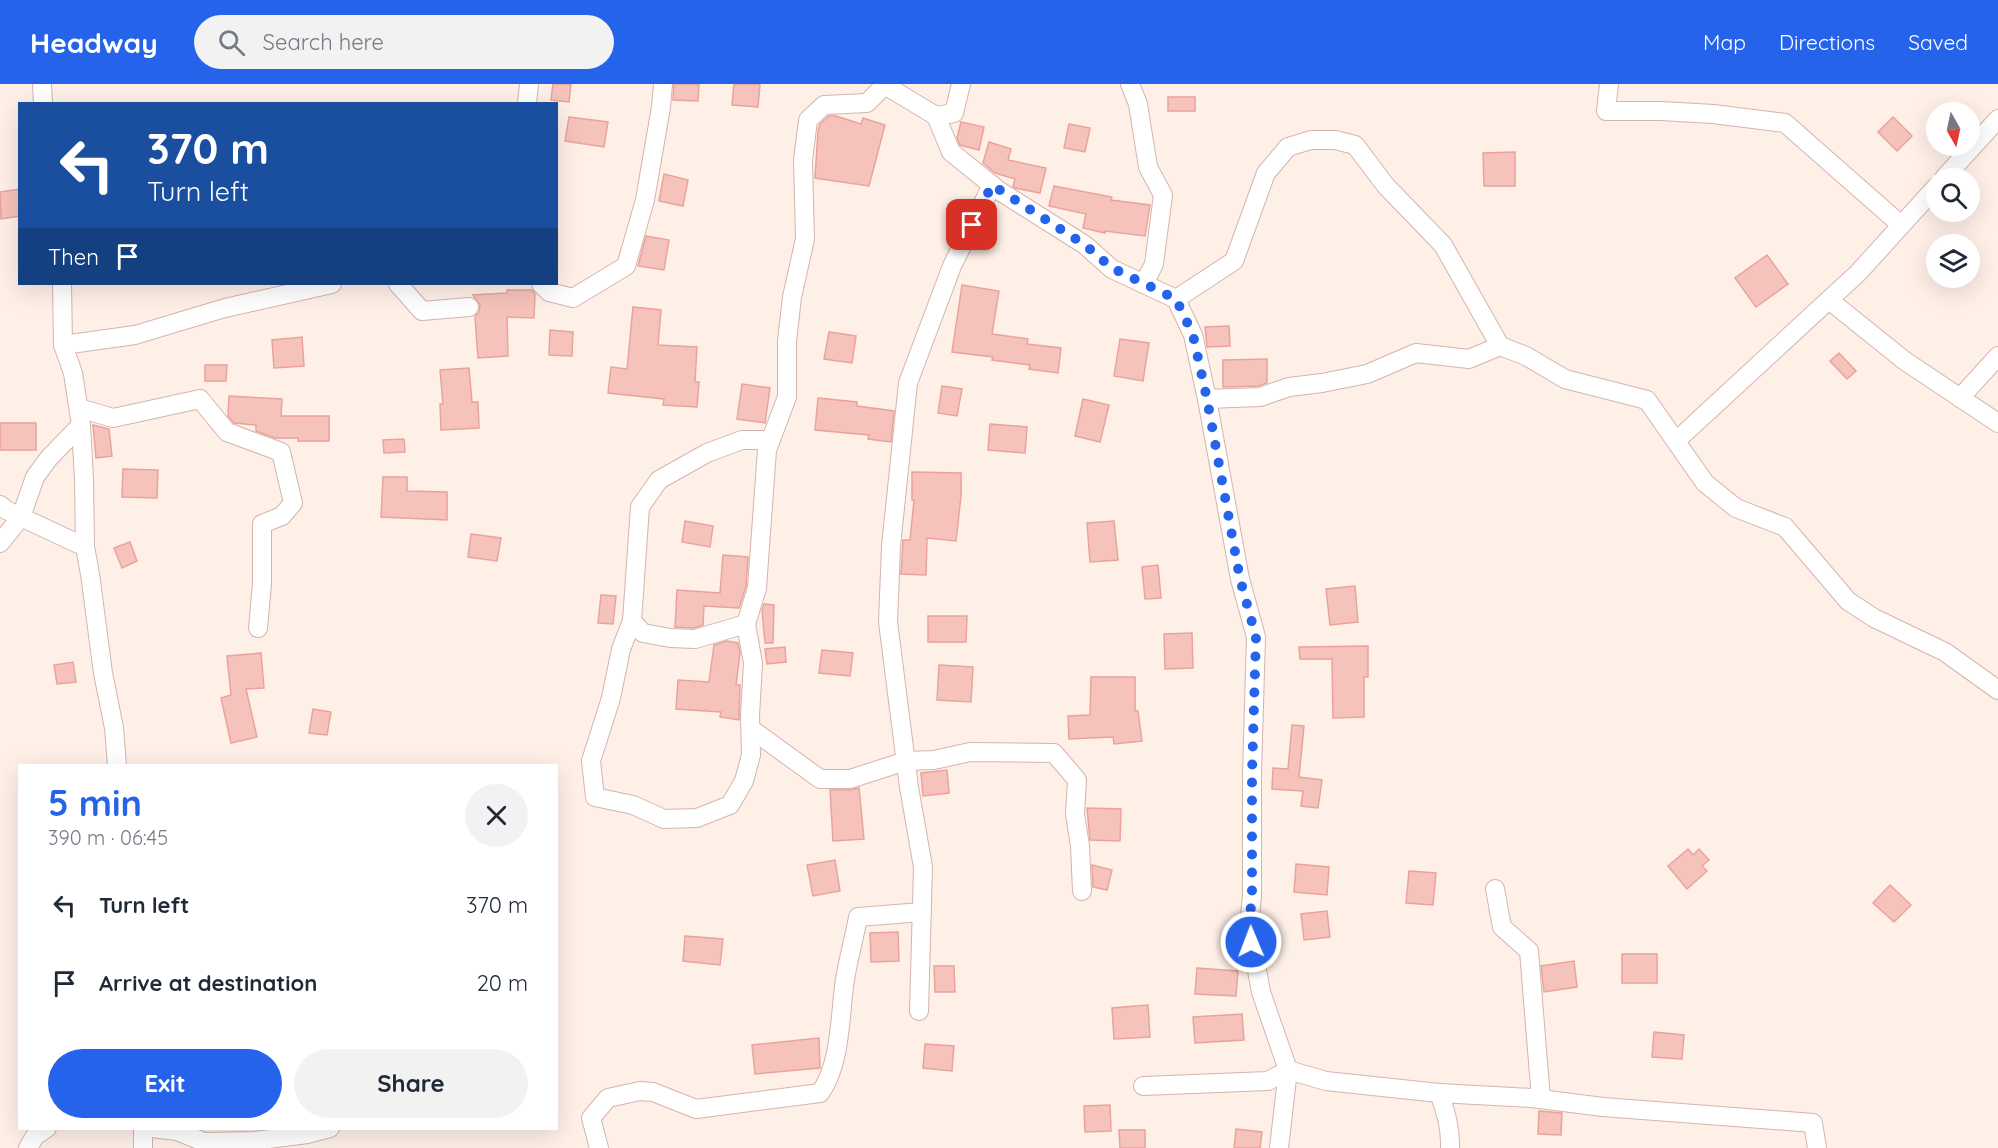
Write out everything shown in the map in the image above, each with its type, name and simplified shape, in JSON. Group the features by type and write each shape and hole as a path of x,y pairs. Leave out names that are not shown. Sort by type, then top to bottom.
{"street":[{"path":"42,84 43,102"},
{"path":"527,102 529,84"},
{"path":"542,285 549,292 573,298 626,266 645,201 663,84"},
{"path":"771,440 742,440 707,453 659,480 640,507 632,621 621,649 611,698 591,761 595,797 633,805 664,819 697,818 730,805 744,781 751,755 753,663 746,624 757,588 767,450 771,440 787,397 787,341 792,297 805,239 803,160 808,120 824,105 867,103 884,84 936,116 951,152 992,185 1085,245 1112,268 1176,299 1193,335 1240,579 1256,637 1252,773 1252,895 1249,927 1261,993 1288,1070 1279,1148"},
{"path":"936,116 954,112 961,84"},
{"path":"1130,84 1138,104 1148,167 1163,195 1154,264 1144,284"},
{"path":"1609,84 1606,111 1713,114 1785,123 1901,225"},
{"path":"1953,168 1998,119"},
{"path":"1176,299 1234,261 1266,173 1288,147 1311,140 1335,140 1354,145 1386,186 1443,245 1500,346 1526,356 1565,378 1647,400 1705,483 1736,508 1785,527 1848,601 1874,618 1945,652 1998,690"},
{"path":"920,1011 923,867 906,761 888,622 891,546 908,383 952,266 992,185"},
{"path":"1676,441 1858,273 1926,198"},
{"path":"62,285 63,345 73,373 80,417 85,547 103,673 114,728 117,764"},
{"path":"63,345 135,335 225,308 328,285"},
{"path":"399,285 422,311 469,307"},
{"path":"1829,300 1905,361 1998,423"},
{"path":"1207,399 1260,397 1289,387 1367,374 1416,353 1469,359 1500,346"},
{"path":"1960,398 1998,356"},
{"path":"80,417 113,418 200,399 226,432 281,452 293,503 282,516 262,524 262,584 258,628"},
{"path":"0,543 21,517 35,477 80,417"},
{"path":"0,505 6,510 85,547"},
{"path":"632,621 643,633 695,639 746,624"},
{"path":"751,729 820,779 850,779 906,761 934,760 970,752 1054,753 1077,780 1075,814 1080,846 1082,891"},
{"path":"1495,889 1502,927 1529,951 1541,1100"},
{"path":"599,1148 591,1118 608,1098 640,1091 653,1092 696,1109 820,1093 828,1081 840,1024 844,983 858,917 922,912"},
{"path":"1143,1086 1268,1082 1288,1070 1326,1081 1439,1093 1813,1123 1817,1148"},
{"path":"1439,1093 1446,1109 1451,1137 1450,1148"},
{"path":"28,1148 35,1136 44,1130"},
{"path":"143,1130 143,1148"},
{"path":"169,1130 204,1142 254,1142 319,1130"}],"building":[{"path":"553,84 571,84 569,102 551,100"},
{"path":"674,84 699,84 698,101 673,100"},
{"path":"734,84 760,84 758,107 732,105"},
{"path":"1168,97 1195,97 1195,111 1168,111"},
{"path":"829,116 861,124 863,118 885,125 869,186 815,178 818,131 820,124"},
{"path":"569,117 608,122 604,147 565,141"},
{"path":"1893,117 1912,136 1897,151 1878,132"},
{"path":"961,122 984,127 979,150 960,145 957,138"},
{"path":"1069,124 1090,128 1085,152 1064,148"},
{"path":"989,142 1011,149 1008,160 1046,168 1040,193 1015,188 1013,186 1015,179 995,173 983,163"},
{"path":"1515,152 1515,186 1484,186 1483,153"},
{"path":"664,174 688,180 683,206 659,201"},
{"path":"1054,186 1112,197 1111,200 1150,205 1145,236 1105,231 1105,233 1083,228 1086,214 1049,206"},
{"path":"18,189 18,216 1,219 0,192"},
{"path":"646,236 669,240 664,270 638,266"},
{"path":"1767,255 1788,284 1756,307 1735,278"},
{"path":"962,285 999,291 992,334 1028,339 1027,344 1061,348 1058,373 1029,369 1030,365 992,360 993,357 952,352"},
{"path":"507,290 532,290 535,294 534,318 507,317 508,356 478,358 475,317 480,305 473,295 507,293"},
{"path":"633,307 661,310 658,345 697,347 695,382 699,382 697,407 663,405 664,399 608,393 611,367 627,369"},
{"path":"1229,326 1230,346 1207,347 1205,327"},
{"path":"550,330 573,332 572,356 549,355"},
{"path":"829,332 856,336 852,363 824,359"},
{"path":"302,337 304,366 274,368 272,340"},
{"path":"1120,339 1149,343 1143,381 1114,376"},
{"path":"1839,353 1856,371 1847,379 1830,361"},
{"path":"1267,359 1267,383 1258,386 1223,387 1223,360"},
{"path":"205,365 227,365 226,381 205,381"},
{"path":"469,368 472,402 478,402 479,428 441,430 440,404 443,404 440,370"},
{"path":"742,384 770,388 765,423 737,419"},
{"path":"942,386 962,389 957,416 938,413"},
{"path":"229,396 282,399 281,416 329,416 329,441 275,438 256,431 256,425 234,423 228,416"},
{"path":"818,398 857,402 857,406 894,411 891,442 868,439 869,435 815,430"},
{"path":"1083,399 1109,405 1100,442 1075,436"},
{"path":"0,423 36,423 36,450 0,450"},
{"path":"990,424 1027,427 1025,453 988,450"},
{"path":"93,425 109,429 112,456 96,458"},
{"path":"404,439 405,452 384,453 383,440"},
{"path":"123,469 158,470 157,498 122,497"},
{"path":"912,472 961,473 956,541 927,538 926,575 901,574 903,540 910,540 914,500 912,500"},
{"path":"383,477 407,477 407,491 447,492 447,520 381,517"},
{"path":"685,521 713,526 710,547 682,542"},
{"path":"1114,521 1118,560 1090,562 1087,523"},
{"path":"471,534 501,538 497,561 468,557"},
{"path":"130,542 137,561 122,568 114,548"},
{"path":"723,555 748,557 746,586 739,608 704,606 703,625 694,628 675,627 677,590 720,593"},
{"path":"1158,565 1161,598 1145,599 1142,567"},
{"path":"1355,586 1358,622 1330,625 1326,589"},
{"path":"601,595 616,596 613,624 598,623"},
{"path":"764,604 774,605 773,643 765,643 762,610"},
{"path":"928,616 967,616 966,642 928,642"},
{"path":"1192,633 1193,668 1165,669 1164,634"},
{"path":"727,641 738,643 740,653 736,685 740,685 739,720 720,717 721,712 676,709 678,680 709,682 714,645"},
{"path":"1368,646 1368,677 1364,677 1364,717 1333,718 1332,659 1300,659 1299,647"},
{"path":"785,647 786,662 767,664 765,649"},
{"path":"822,650 853,653 850,676 819,673"},
{"path":"261,653 264,688 246,689 257,737 231,743 221,698 231,695 227,656"},
{"path":"73,662 76,682 57,684 54,665"},
{"path":"939,665 973,667 971,702 937,700"},
{"path":"1091,677 1135,677 1135,711 1138,711 1142,741 1114,744 1113,737 1069,739 1068,716 1090,715"},
{"path":"313,709 331,712 327,735 309,733"},
{"path":"1292,725 1304,726 1299,777 1322,780 1318,808 1301,806 1303,791 1272,789 1273,768 1288,769"},
{"path":"947,770 949,793 923,796 921,773"},
{"path":"859,788 864,839 833,841 830,790"},
{"path":"1087,808 1121,809 1120,841 1090,840"},
{"path":"1688,849 1693,855 1699,849 1709,860 1702,866 1707,871 1687,889 1668,866"},
{"path":"835,860 840,891 813,896 807,865"},
{"path":"1296,864 1329,867 1327,895 1294,892"},
{"path":"1092,865 1112,870 1107,890 1093,887"},
{"path":"1409,871 1436,873 1433,905 1406,903"},
{"path":"1890,885 1911,905 1894,922 1873,903"},
{"path":"1327,911 1330,937 1304,940 1301,914"},
{"path":"898,932 899,961 871,962 870,933"},
{"path":"685,936 723,939 720,965 683,961"},
{"path":"1622,954 1657,954 1657,983 1622,983"},
{"path":"1574,961 1577,987 1544,992 1541,966"},
{"path":"934,966 954,966 955,992 935,992"},
{"path":"1197,968 1238,971 1236,996 1195,994"},
{"path":"1148,1005 1150,1037 1114,1039 1112,1008"},
{"path":"1242,1014 1244,1040 1195,1043 1193,1017"},
{"path":"1654,1032 1684,1035 1682,1059 1652,1057"},
{"path":"819,1038 820,1068 755,1074 752,1045"},
{"path":"925,1044 954,1046 952,1071 923,1068"},
{"path":"1110,1105 1111,1131 1085,1132 1084,1106"},
{"path":"1539,1111 1562,1113 1561,1135 1538,1134"},
{"path":"1236,1129 1262,1132 1260,1148 1234,1148"},
{"path":"1119,1130 1145,1130 1145,1148 1120,1148"}],"route":[{"path":"972,225 992,185 1085,245 1112,268 1176,299 1193,335 1240,579 1256,637 1252,773 1252,895 1249,927 1251,942"}]}
